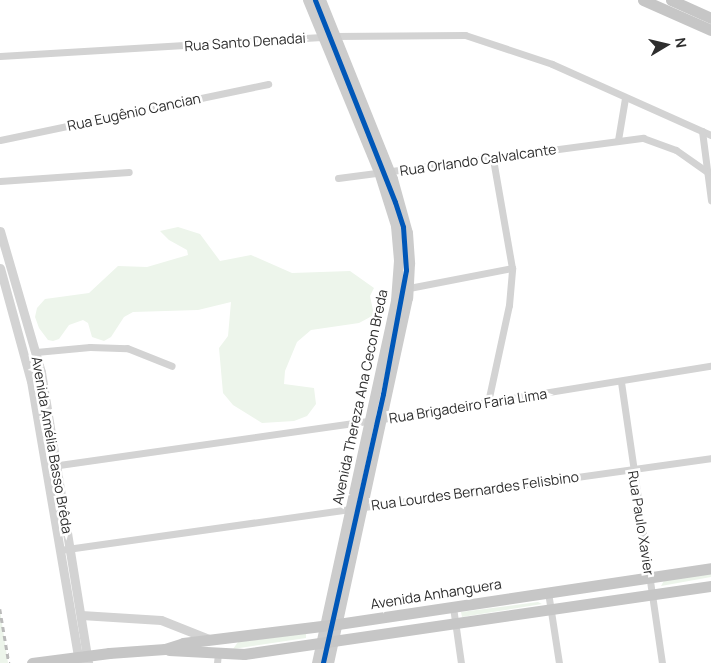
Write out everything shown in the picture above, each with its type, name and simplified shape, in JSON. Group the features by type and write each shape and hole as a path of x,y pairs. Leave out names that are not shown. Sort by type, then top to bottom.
{"main road":[{"name":"Avenida Thereza Ana Cecon Breda","path":"308,0 321,37 384,172 396,226 399,282 317,663"},
{"name":"Avenida Thereza Ana Cecon Breda","path":"321,0 408,233 410,288 330,663"},
{"path":"643,0 711,30"},
{"path":"671,0 711,18"},
{"name":"Avenida Anhanguera","path":"32,663 109,653 165,649 183,643 326,626 453,608 711,568"},
{"name":"Avenida Anhanguera","path":"165,649 217,659 334,640 711,586"},
{"path":"233,638 233,655"}],"street":[{"name":"Rua Santo Denadai","path":"0,56 334,36 465,35 552,64 711,135"},
{"name":"Rua Eugênio Cancian","path":"0,140 268,84"},
{"path":"618,140 625,98"},
{"path":"702,131 711,200"},
{"name":"Rua Orlando Calvalcante","path":"338,178 643,138 662,143 707,172"},
{"path":"488,402 509,305 512,268 493,158"},
{"path":"0,180 129,172"},
{"name":"Avenida Amélia Basso Brêda","path":"0,231 36,352 58,465 88,663"},
{"name":"Avenida Amélia Basso Brêda","path":"0,268 22,343 47,466 79,663"},
{"path":"410,288 512,268"},
{"path":"36,352 90,347 126,348 172,366"},
{"name":"Rua Brigadeiro Faria Lima","path":"47,466 382,419 711,366"},
{"name":"Rua Paulo Xavier","path":"621,382 662,663"},
{"name":"Rua Lourdes Bernardes Felisbino","path":"60,550 711,458"},
{"path":"548,592 559,663"},
{"path":"453,608 461,663"},
{"path":"80,616 161,620 211,640"},
{"path":"179,627 183,643"}],"shaded area":[{"path":"178,227 200,234 220,261 251,255 292,273 350,271 374,288 370,296 374,315 359,323 311,330 297,342 285,371 284,384 314,388 316,404 307,416 294,421 262,423 233,405 223,393 219,348 228,336 231,302 198,310 133,312 124,317 111,337 104,341 92,337 88,323 83,320 69,325 59,339 53,341 48,340 39,328 35,317 37,308 45,299 89,293 118,266 147,267 188,255 187,250 169,240 160,231"},
{"path":"711,573 711,577 661,586 665,579"},
{"path":"538,602 542,604 462,617 461,612"},
{"path":"0,610 8,663 0,663"},
{"path":"306,633 306,638 233,649 238,642"}],"railway":[{"path":"0,609 9,663"}],"cycle path":[{"path":"315,0 395,202 403,227 406,270 383,394 323,663"}]}
